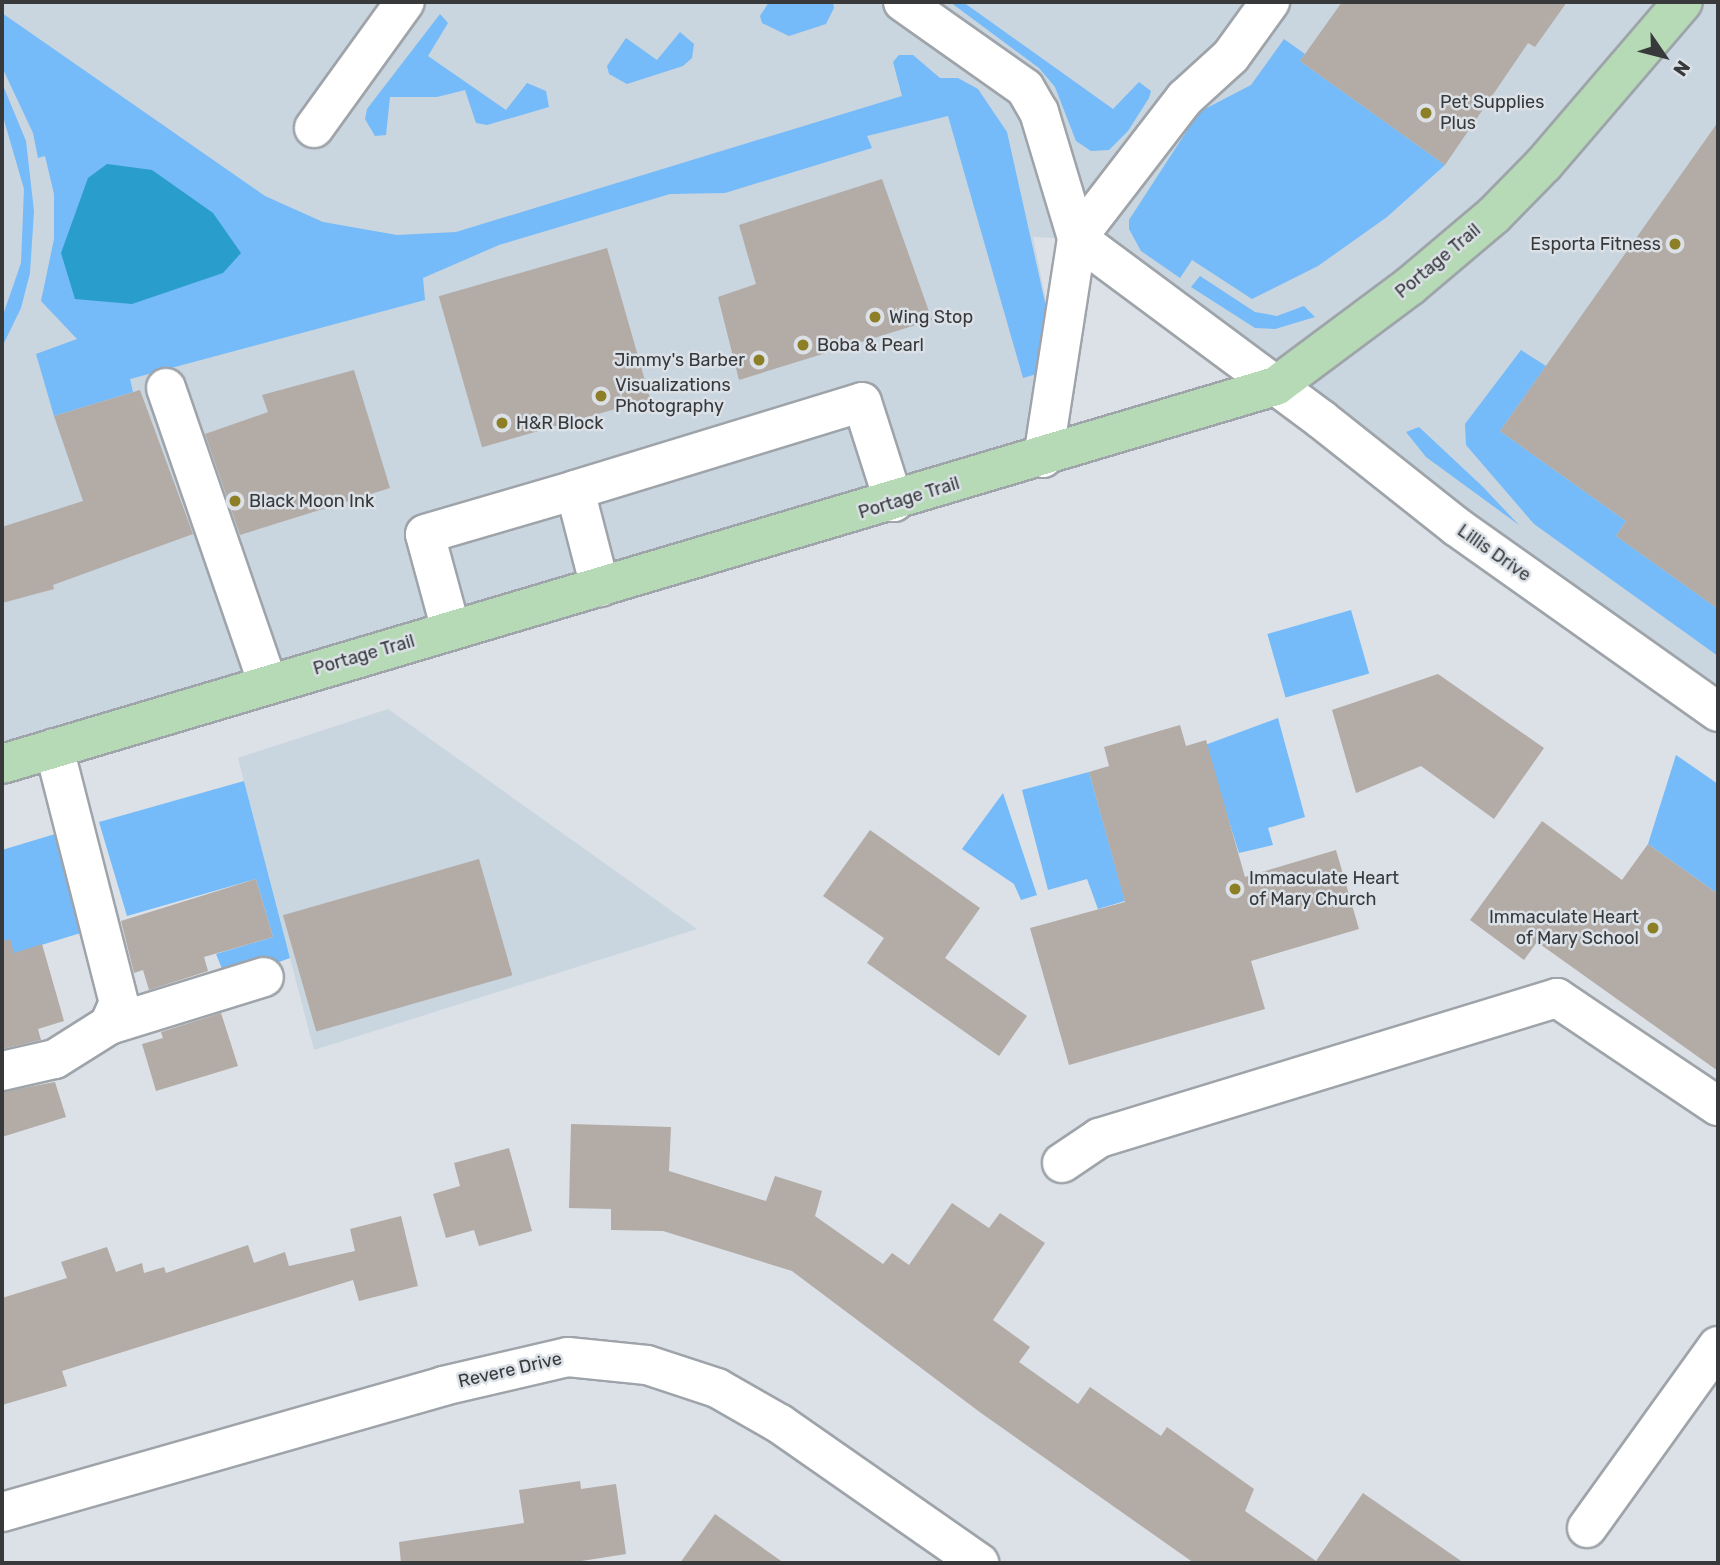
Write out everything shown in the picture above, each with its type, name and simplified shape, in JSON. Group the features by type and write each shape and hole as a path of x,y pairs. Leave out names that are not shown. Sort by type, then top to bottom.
{"main road":[{"name":"Portage Trail","path":"2,764 1043,458 1276,386 1410,286 1494,215 1544,164 1682,2"}],"street":[{"path":"314,128 405,2"},
{"path":"903,2 1024,88 1038,112 1077,239 1043,458"},
{"path":"1077,239 1185,98 1231,57 1270,2"},
{"name":"Lillis Drive","path":"1077,239 1276,386 1448,521 1718,712"},
{"path":"166,388 268,684"},
{"path":"451,630 425,534 862,402 894,502"},
{"path":"575,490 600,587"},
{"path":"54,748 119,1003 109,1025"},
{"path":"2,1071 55,1059 109,1025 264,977"},
{"path":"1062,1163 1099,1138 1557,998 1718,1106"},
{"path":"1587,1528 1718,1346"},
{"name":"Revere Drive","path":"2,1512 490,1373 532,1362 579,1357 647,1365 717,1388 780,1424 979,1563"}],"shaded area":[{"path":"2,2 1718,2 1718,712 1077,239 1033,237 1076,448 2,764"},
{"path":"769,2 833,2 834,8 826,24 789,36 762,23 760,16"},
{"path":"950,2 963,2 1113,109 1139,82 1151,91 1149,98 1128,131 1109,150 1091,151 1076,141 1055,87 1039,68"},
{"path":"2,13 265,196 323,222 397,235 456,232 902,96 893,62 899,55 913,55 940,78 958,78 978,89 1007,132 1051,329 1040,373 1023,378 948,116 867,136 872,148 725,193 670,194 499,245 423,278 425,300 130,379 133,392 54,416 36,354 77,339 41,301 54,239 54,194 45,156 38,158 33,133 2,67"},
{"path":"440,14 448,23 428,56 506,110 527,83 546,91 549,107 487,125 476,123 465,90 437,97 390,97 386,135 375,136 365,119 367,109"},
{"path":"680,32 694,44 692,58 683,66 627,84 609,74 607,66 626,38 657,60"},
{"path":"1284,39 1305,54 1300,61 1445,165 1387,217 1318,266 1252,299 1192,260 1180,278 1141,251 1129,229 1129,220 1199,112 1251,85"},
{"path":"2,83 26,141 34,211 30,273 21,308 2,347 2,318 21,263 24,189 2,113"},
{"path":"107,164 152,170 213,213 241,253 223,273 132,304 75,299 61,253 88,178"},
{"path":"1200,276 1255,312 1277,316 1304,306 1315,317 1275,329 1255,328 1191,287"},
{"path":"1521,350 1546,366 1500,431 1626,521 1616,536 1718,609 1718,656 1534,524 1466,445 1465,424"},
{"path":"1419,427 1519,525 1426,457 1406,432"},
{"path":"1351,610 1369,673 1286,697 1267,634"},
{"path":"388,709 697,929 314,1050 238,758"},
{"path":"1278,718 1305,817 1268,828 1273,845 1239,853 1205,745"},
{"path":"1676,755 1718,784 1718,894 1648,844"},
{"path":"1089,772 1125,901 1098,909 1087,879 1048,890 1022,790"},
{"path":"244,781 290,958 227,981 216,954 273,937 256,879 127,916 99,822"},
{"path":"1003,793 1037,895 1021,900 1014,884 962,849"},
{"path":"75,828 84,932 2,957 2,850"}],"building":[{"name":"Pet Supplies Plus","path":"1342,2 1567,2 1535,47 1528,43 1445,165 1300,61"},
{"name":"Esporta Fitness","path":"1718,122 1718,609 1616,536 1626,521 1500,431"},
{"path":"882,179 932,320 739,380 718,297 756,284 739,225"},
{"path":"607,248 650,399 482,447 439,296"},
{"path":"354,370 390,488 240,535 205,434 268,412 262,395"},
{"path":"140,390 193,534 53,585 54,589 2,603 2,527 83,501 54,416"},
{"path":"1438,674 1544,748 1494,819 1421,766 1356,793 1332,710"},
{"name":"Immaculate Heart of Mary Church","path":"1180,725 1186,746 1206,740 1245,877 1336,850 1359,929 1251,961 1265,1009 1069,1065 1030,928 1125,902 1089,772 1109,766 1104,747"},
{"name":"Immaculate Heart of Mary School","path":"1542,821 1622,880 1648,844 1718,894 1718,1071 1537,942 1524,960 1470,920"},
{"path":"870,830 980,908 945,958 1027,1016 999,1056 867,963 884,938 823,896"},
{"path":"479,859 512,975 316,1032 283,915"},
{"path":"256,879 273,937 204,957 208,971 149,990 143,970 134,973 121,921"},
{"path":"10,939 14,953 42,944 64,1021 38,1029 41,1040 2,1049 2,941"},
{"path":"221,1013 238,1066 156,1091 142,1044 163,1038 161,1032"},
{"path":"55,1082 66,1117 2,1137 2,1092"},
{"path":"571,1124 671,1127 669,1171 766,1201 775,1176 822,1191 815,1216 883,1264 892,1253 909,1265 952,1203 989,1228 1000,1213 1045,1243 993,1320 1030,1347 1019,1362 1078,1404 1090,1387 1161,1436 1167,1427 1254,1489 1245,1511 1316,1561 1363,1493 1464,1563 1194,1563 981,1413 792,1271 663,1231 611,1230 611,1209 569,1208"},
{"path":"509,1148 532,1231 479,1246 474,1230 446,1238 433,1194 460,1186 454,1163"},
{"path":"401,1216 418,1286 359,1301 353,1280 62,1371 67,1386 2,1405 2,1298 67,1278 61,1262 107,1247 116,1272 142,1263 144,1273 164,1267 166,1273 248,1245 254,1263 285,1252 289,1266 355,1251 350,1229"},
{"path":"580,1481 581,1489 616,1484 626,1554 569,1563 401,1563 399,1542 524,1523 519,1490"},
{"path":"715,1514 784,1563 680,1563"}],"place":[{"name":"Pet Supplies Plus","path":"1426,113"},
{"name":"Esporta Fitness","path":"1675,244"},
{"name":"Wing Stop","path":"875,317"},
{"name":"Boba & Pearl","path":"803,345"},
{"name":"Jimmy's Barber","path":"759,360"},
{"name":"Visualizations Photography","path":"601,396"},
{"name":"H&R Block","path":"502,423"},
{"name":"Black Moon Ink","path":"235,501"},
{"name":"Immaculate Heart of Mary Church","path":"1235,889"},
{"name":"Immaculate Heart of Mary School","path":"1653,928"}]}
